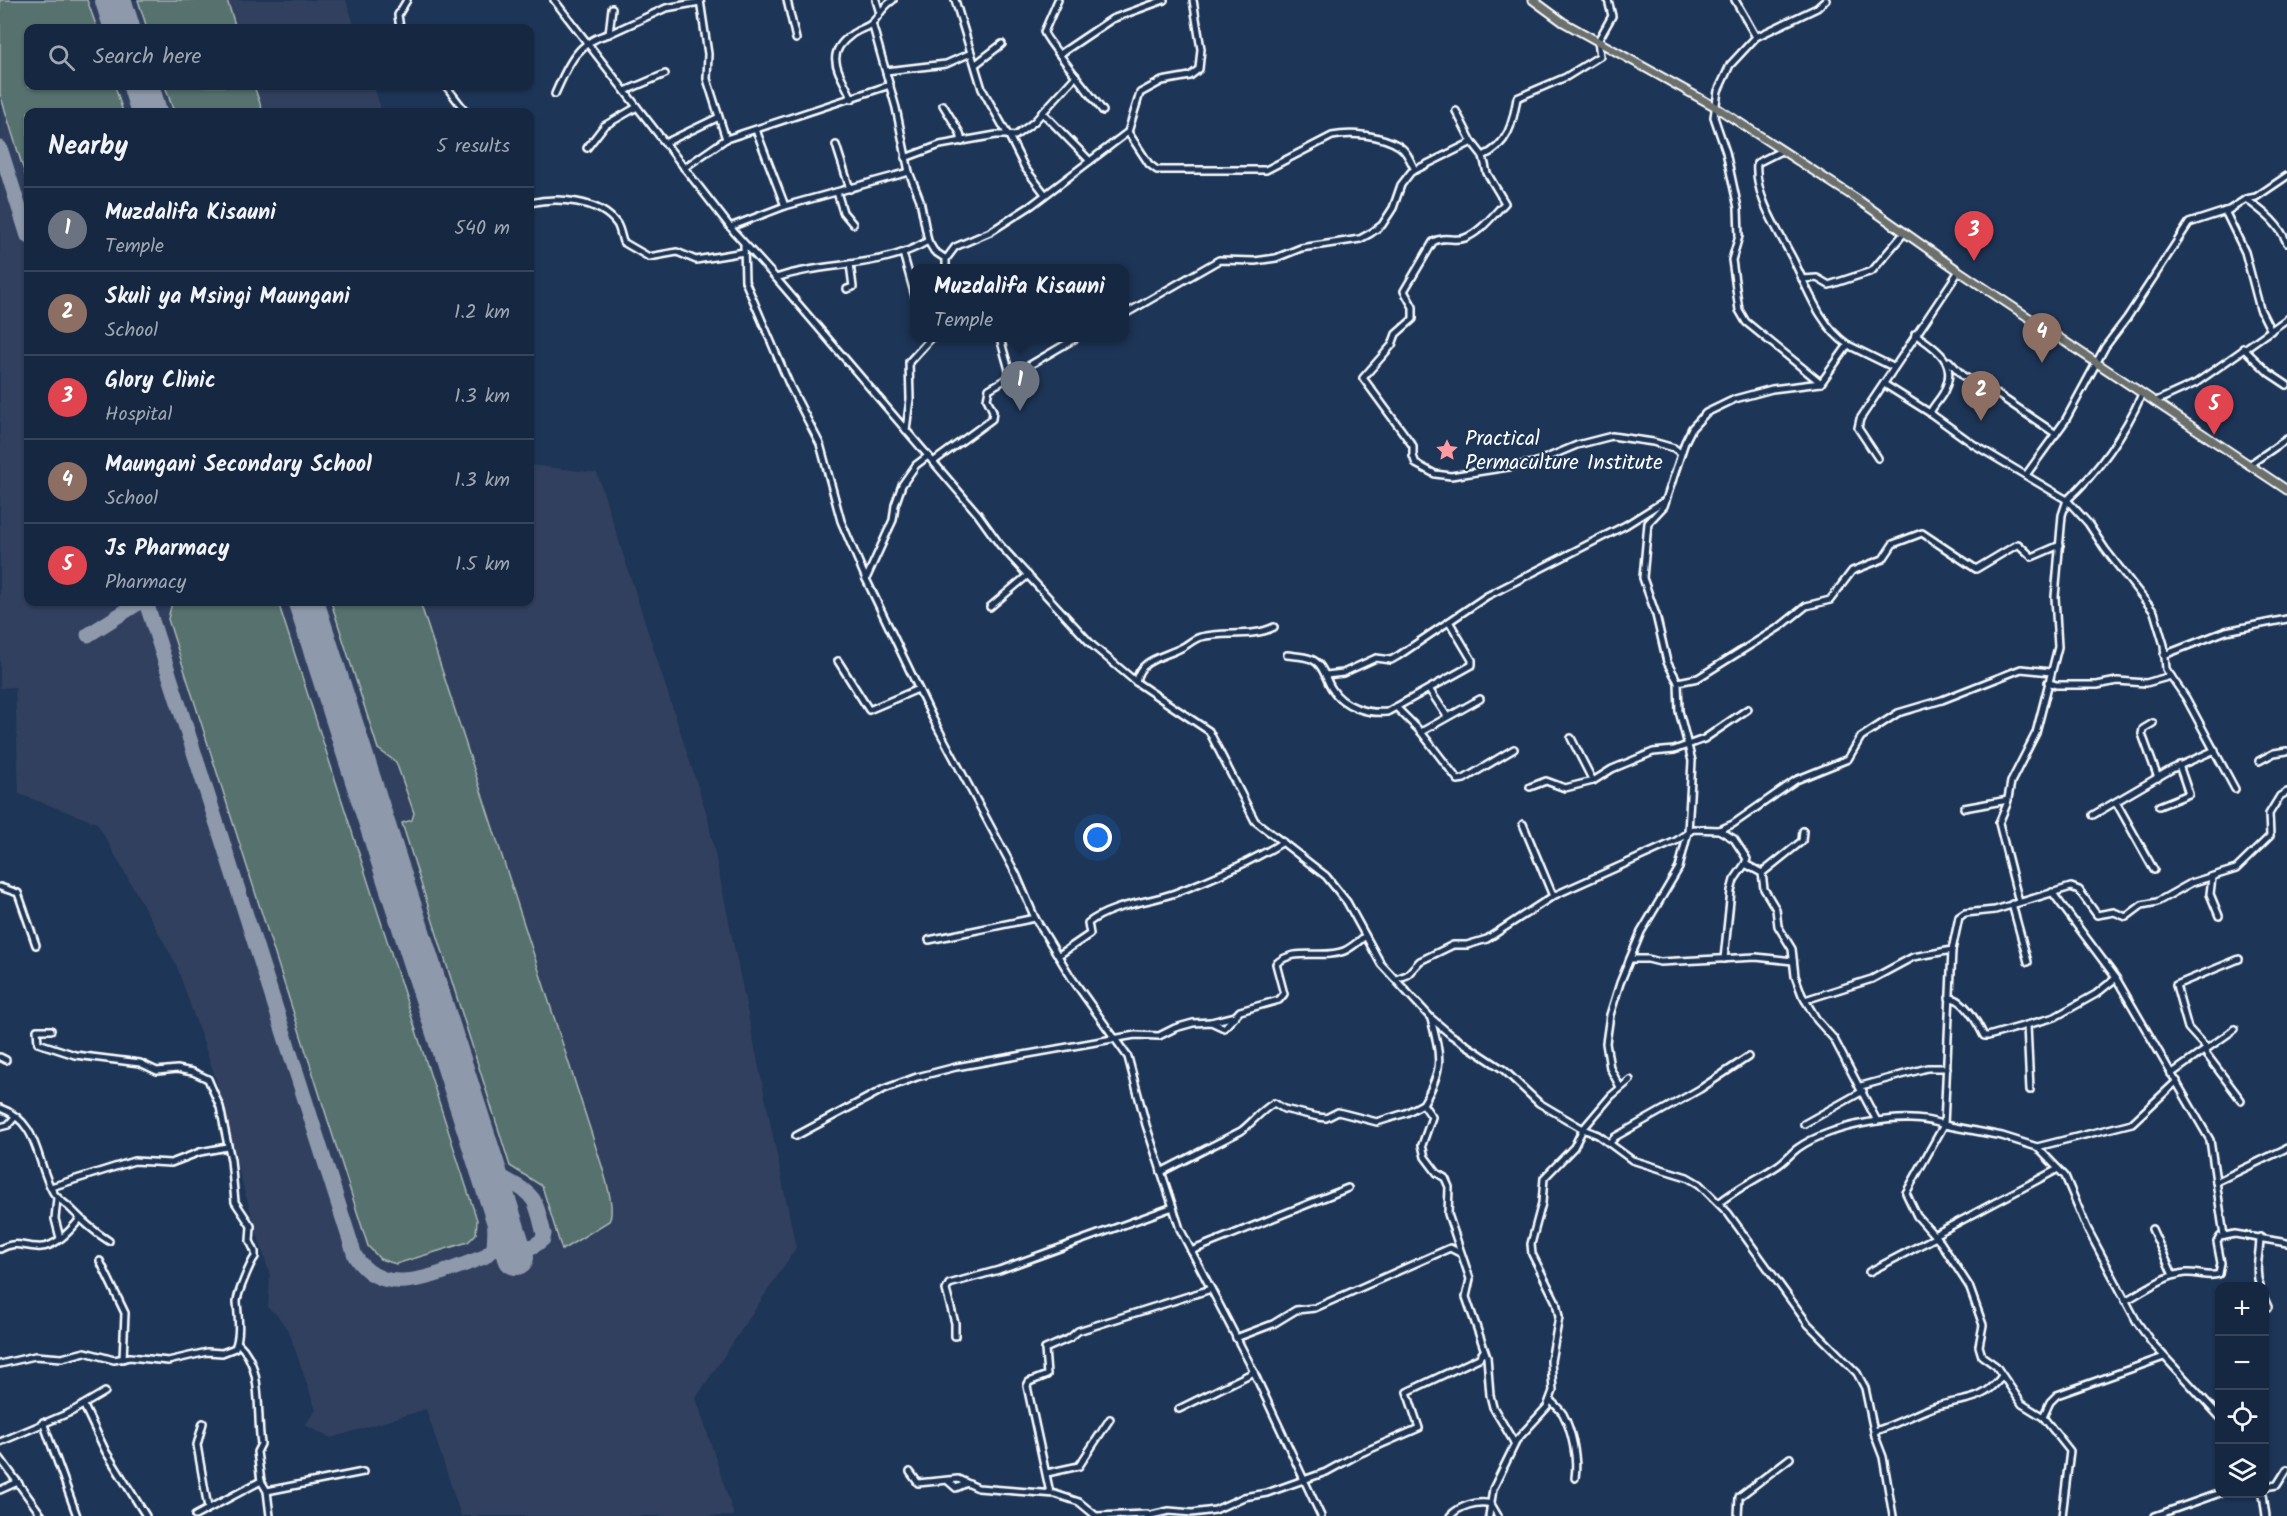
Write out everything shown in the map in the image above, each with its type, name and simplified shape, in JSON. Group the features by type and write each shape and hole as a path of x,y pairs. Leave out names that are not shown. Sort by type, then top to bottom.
{"main road":[{"path":"1533,0 1563,22 1714,106 2287,490"}],"street":[{"path":"399,24 398,15 407,0"},
{"path":"554,0 730,227 977,513 1000,545 1092,645 1136,682 1209,731 1255,821 1326,876 1347,902 1380,964 1431,1017 1451,1035 1477,1050 1509,1074 1539,1103 1610,1143 1632,1160 1687,1177 1719,1203 1772,1271 1808,1324 1857,1372 1865,1388 1883,1457 1893,1516"},
{"path":"787,0 796,39"},
{"path":"876,0 879,10"},
{"path":"852,99 834,54 851,35 872,23 879,10 893,0"},
{"path":"955,0 982,89 1024,168 1045,194"},
{"path":"1058,0 1044,33 1103,111"},
{"path":"1060,54 1112,19 1164,0"},
{"path":"946,264 946,259 955,247 990,232 1128,132 1140,93 1162,81 1190,76 1199,69 1201,49 1193,0"},
{"path":"1600,56 1598,41 1611,16 1608,0"},
{"path":"1735,0 1756,37"},
{"path":"1821,383 1746,322 1739,310 1732,260 1739,236 1738,208 1726,152 1714,117 1714,106 1718,91 1730,66 1756,37 1817,8 1826,0"},
{"path":"555,94 573,58 586,42 666,8 700,1 708,54 707,80 717,118 726,139"},
{"path":"609,34 612,8"},
{"path":"872,23 890,85 905,158 920,200 928,241 934,251 946,259"},
{"path":"976,64 1002,44"},
{"path":"1483,156 1492,152 1509,132 1517,98 1566,77 1600,56 1606,46"},
{"path":"886,71 946,64 971,53"},
{"path":"625,91 665,74"},
{"path":"905,158 940,145 996,135 1008,136 1024,130 1076,76"},
{"path":"684,168 726,139 890,85"},
{"path":"449,90 463,108"},
{"path":"943,105 960,133 962,142"},
{"path":"587,148 604,126 638,107"},
{"path":"1456,111 1472,142 1483,156 1487,173 1505,204 1475,232 1464,239 1440,237 1433,242 1404,291 1413,307 1413,319 1396,334 1392,345 1363,378 1413,446 1416,464 1435,474 1451,476 1533,462 1577,445 1612,436 1653,441 1674,448 1680,453"},
{"path":"1042,112 1090,161"},
{"path":"665,143 717,118"},
{"path":"756,130 785,206"},
{"path":"1128,132 1149,164 1157,170 1266,170 1332,136 1344,133 1372,137 1400,146 1415,170"},
{"path":"1129,313 1219,260 1255,261 1276,258 1301,248 1366,236 1382,225 1393,208 1401,185 1415,170 1472,142"},
{"path":"836,146 850,189"},
{"path":"1781,151 1757,163 1757,174 1768,215 1820,314 1836,337 1893,367"},
{"path":"730,227 785,206 909,172"},
{"path":"2026,475 2056,434 2097,362 2189,223 2225,211 2269,190 2287,176"},
{"path":"837,192 843,212 853,224"},
{"path":"2246,199 2276,223 2287,243"},
{"path":"534,202 542,200 582,203 609,217 617,224 623,242 649,257 656,258 677,252 696,260 744,252"},
{"path":"2225,211 2245,252 2260,309 2271,331"},
{"path":"1802,279 1817,278 1829,285 1843,278 1867,273 1876,267 1905,232"},
{"path":"776,278 803,268 864,264 903,253 928,241"},
{"path":"744,244 745,281 790,386 820,444 841,521 866,579 918,689 1016,874 1035,918 1128,1057 1161,1172 1191,1251 1254,1372 1321,1516"},
{"path":"903,253 910,278"},
{"path":"847,289 854,285 850,264"},
{"path":"1878,458 1858,428 1860,419 1959,271"},
{"path":"2154,402 2196,383 2287,319"},
{"path":"1916,334 1942,353 1963,376 1994,392 2056,434"},
{"path":"906,430 910,399 909,362 927,342"},
{"path":"1001,342 1011,377"},
{"path":"933,462 992,419 993,411 987,399 987,392 1069,342"},
{"path":"1620,1087 1610,1068 1606,1043 1610,1015 1647,919 1656,909 1679,868 1688,832 1693,786 1692,761 1679,711 1678,682 1667,662 1656,615 1643,578 1648,523 1659,513 1666,500 1680,453 1692,428 1706,413 1735,399 1772,389 1821,383 1848,345"},
{"path":"2243,348 2269,374 2287,385"},
{"path":"1930,413 1946,388 1947,360"},
{"path":"1884,384 1973,444 2067,500 2088,523 2105,549 2154,612 2164,645 2166,669 2215,750 2235,789"},
{"path":"2019,902 1999,823 2012,782 2036,733 2059,633 2054,613 2061,514 2067,500 2080,488 2113,446 2133,415 2142,394"},
{"path":"2249,465 2287,439"},
{"path":"866,579 893,520 902,485 916,465 928,456"},
{"path":"1326,675 1342,674 1376,658 1391,660 1450,623 1487,596 1626,525 1666,500"},
{"path":"1678,682 1698,678 1781,626 1806,606 1830,600 1852,571 1883,559 1893,544 1915,534 1922,533 1976,569 2018,544 2032,557 2060,545"},
{"path":"990,607 1028,575"},
{"path":"2164,656 2217,633 2287,619"},
{"path":"1287,655 1312,659 1326,675 1333,691 1360,710 1371,714 1387,712 1472,665 1472,660 1450,623"},
{"path":"1136,682 1141,669 1155,658 1180,649 1199,637 1264,632 1274,627"},
{"path":"838,662 869,710 918,689"},
{"path":"1719,830 1733,824 1796,780 1848,759 1861,737 1898,712 1942,700 2021,669 2051,672"},
{"path":"2048,682 2056,685 2097,686 2117,681 2146,683 2171,676"},
{"path":"1429,689 1447,716"},
{"path":"1420,732 1480,699"},
{"path":"1396,707 1461,780 1514,749"},
{"path":"1530,787 1546,781 1565,788 1593,781 1612,769 1653,752 1688,746 1718,731 1733,717 1748,709"},
{"path":"2153,723 2143,729 2142,734 2158,778"},
{"path":"1571,738 1593,781"},
{"path":"2093,814 2179,765 2215,750"},
{"path":"2259,761 2274,753 2287,751"},
{"path":"2159,806 2189,794 2179,765"},
{"path":"2062,1516 2065,1475 2071,1454 2061,1437 2043,1417 2022,1404 2002,1376 1979,1352 1983,1325 1969,1286 1935,1236 1917,1216 1906,1193 1944,1125 1952,950 1959,917 1965,913 1990,911 2076,887 2097,915 2114,912 2126,917 2142,905 2157,902 2191,883 2236,869 2270,836 2269,814 2280,796 2287,792"},
{"path":"1964,808 2008,800"},
{"path":"2116,802 2154,870"},
{"path":"1523,824 1553,896"},
{"path":"1396,979 1407,975 1420,961 1453,945 1467,945 1487,939 1553,896 1699,828 1719,830 1734,839 1747,859 1734,880 1731,891 1724,959"},
{"path":"1762,873 1802,841 1803,831"},
{"path":"1059,955 1090,934 1089,922 1095,918 1114,909 1173,894 1257,859 1283,842"},
{"path":"1746,864 1762,873"},
{"path":"1762,873 1764,889 1776,909 1782,935 1792,949 1795,976 1805,1000 1834,1039 1877,1120"},
{"path":"2212,878 2210,894 2219,916"},
{"path":"0,887 18,893 24,919 36,945"},
{"path":"2052,892 2116,978 2210,1140 2224,1236"},
{"path":"2012,904 2028,962"},
{"path":"929,940 1035,918"},
{"path":"1211,1022 1224,1028 1240,1011 1279,1000 1284,994 1276,964 1282,959 1303,954 1344,951 1364,937"},
{"path":"1805,1000 1872,979 1913,957 1952,950"},
{"path":"1630,959 1660,962 1772,957 1793,961"},
{"path":"2239,959 2176,986 2188,1028 2241,1100"},
{"path":"1949,998 1957,999 1986,1036 2061,1014 2096,994 2116,978"},
{"path":"796,1136 884,1089 917,1077 956,1067 1115,1038 1135,1035 1159,1036 1175,1028 1235,1016"},
{"path":"1161,1172 1241,1131 1249,1126 1252,1118 1274,1103 1284,1109 1318,1117 1326,1118 1338,1112 1377,1122 1387,1121 1423,1104 1437,1078 1439,1045 1431,1017"},
{"path":"2027,1025 2030,1090"},
{"path":"2171,1074 2235,1029"},
{"path":"0,1364 35,1356 62,1358 85,1352 114,1360 168,1361 207,1352 222,1353 235,1348 238,1342 238,1296 255,1252 249,1241 252,1234 249,1221 235,1202 231,1160 220,1107 208,1079 193,1072 157,1071 140,1063 75,1055 38,1043 37,1030 51,1030"},
{"path":"1610,1143 1615,1137 1700,1089 1748,1057"},
{"path":"1804,1124 1862,1088 1927,1068 1947,1068"},
{"path":"1489,1516 1493,1489 1514,1443 1547,1407 1553,1391 1551,1361 1560,1323 1556,1302 1542,1278 1532,1254 1531,1244 1542,1203 1544,1178 1574,1147 1583,1129 1620,1087 1630,1080"},
{"path":"2037,1147 2132,1123 2177,1081"},
{"path":"1423,1104 1432,1117 1422,1145 1425,1156 1437,1173 1445,1178 1449,1187 1448,1214 1459,1239 1460,1253 1470,1279 1466,1297 1484,1351 1493,1407 1514,1443"},
{"path":"0,1108 15,1117 32,1133 57,1198 80,1220 109,1241"},
{"path":"0,1127 8,1125 15,1117"},
{"path":"1719,1203 1733,1191 1778,1166 1798,1148 1835,1132 1877,1120 1929,1119 1944,1125 2002,1136 2037,1147 2065,1176 2087,1228 2137,1322 2164,1357 2215,1412"},
{"path":"51,1187 134,1161 171,1163 200,1152 227,1147"},
{"path":"2216,1182 2287,1148"},
{"path":"1869,1272 2058,1169"},
{"path":"1191,1251 1348,1188"},
{"path":"57,1198 55,1219 60,1238"},
{"path":"955,1336 955,1323 946,1290 949,1284 994,1271 1173,1207"},
{"path":"0,1249 16,1243 47,1247 80,1220"},
{"path":"2152,1228 2173,1275"},
{"path":"2125,1301 2173,1275 2190,1272 2210,1277 2219,1274 2221,1263 2217,1242 2224,1236 2260,1237 2287,1243"},
{"path":"2259,1282 2257,1269 2260,1261 2260,1237"},
{"path":"1236,1338 1273,1324 1296,1310 1315,1308 1449,1248 1460,1253"},
{"path":"100,1261 125,1313 123,1359"},
{"path":"1050,1493 1027,1386 1029,1382 1047,1376 1045,1351 1047,1347 1070,1338 1078,1331 1211,1289"},
{"path":"238,1342 247,1350 256,1376 261,1444 257,1452 261,1481 267,1491 270,1516"},
{"path":"910,1472 918,1483 948,1481 956,1488 965,1484 1050,1493 1079,1502 1095,1516 1147,1515 1215,1509 1244,1497 1268,1493 1326,1472 1359,1454 1419,1428 1407,1392 1479,1358 1484,1351"},
{"path":"2043,1417 2050,1402 2057,1395 2164,1357"},
{"path":"1179,1409 1254,1372"},
{"path":"1875,1431 1937,1406 1972,1399 1991,1388 2002,1376"},
{"path":"0,1442 84,1406 105,1392"},
{"path":"1550,1400 1562,1411 1568,1426 1577,1464 1575,1479"},
{"path":"84,1406 106,1452 146,1516"},
{"path":"1047,1473 1079,1466 1110,1419"},
{"path":"44,1422 77,1516"},
{"path":"203,1423 197,1445 208,1508"},
{"path":"0,1458 42,1516"},
{"path":"1738,1516 1739,1497 1790,1458"},
{"path":"2269,1486 2277,1485 2287,1469"},
{"path":"267,1491 363,1472"},
{"path":"195,1516 261,1481"},
{"path":"0,1490 18,1482"},
{"path":"2155,1516 2215,1495"},
{"path":"2264,1498 2266,1516"},
{"path":"1450,1516 1459,1509 1477,1503 1491,1504"},
{"path":"1491,1504 1498,1516"}],"shaded area":[{"path":"0,0 346,0 354,24 24,24 24,90 375,90 381,108 24,108 24,606 534,606 534,465 597,473 707,815 796,1248 696,1398 734,1516 461,1516 426,1409 331,1438 305,1425 316,1410 289,1332 277,1315 268,1308 270,1276 243,1186 215,1076 176,964 97,823 19,794 15,687 0,688"}],"green space":[{"path":"0,0 87,0 96,24 24,24 24,90 116,90 122,108 24,108 24,171 0,94"},
{"path":"138,0 227,0 235,24 146,24"},
{"path":"166,90 255,90 262,108 173,108"},
{"path":"171,606 279,606 477,1220 476,1234 468,1242 396,1264 380,1259 368,1246 168,619"},
{"path":"332,606 421,606 609,1192 611,1214 609,1221 562,1250 542,1186 510,1166 402,823 412,820 414,813 396,762 378,749"}],"taxiway":[{"path":"0,148 24,223"},
{"path":"88,635 134,606"},
{"path":"147,606 355,1256 367,1270 382,1278 398,1281 415,1280 451,1270 484,1257 494,1248 495,1229"},
{"path":"486,1162 497,1174 524,1190 534,1201 544,1234 543,1239 523,1249 505,1241 495,1229 498,1200"}],"runway":[{"path":"113,0 121,24"},
{"path":"142,90 148,108"},
{"path":"307,606 516,1257"}],"place":[{"name":"Glory Clinic","path":"1974,261"},
{"name":"Maungani Secondary School","path":"2042,363"},
{"name":"Muzdalifa Kisauni","path":"1020,411"},
{"name":"Skuli ya Msingi Maungani","path":"1981,421"},
{"name":"Js Pharmacy","path":"2214,435"},
{"name":"Practical Permaculture Institute","path":"1447,450"}]}
